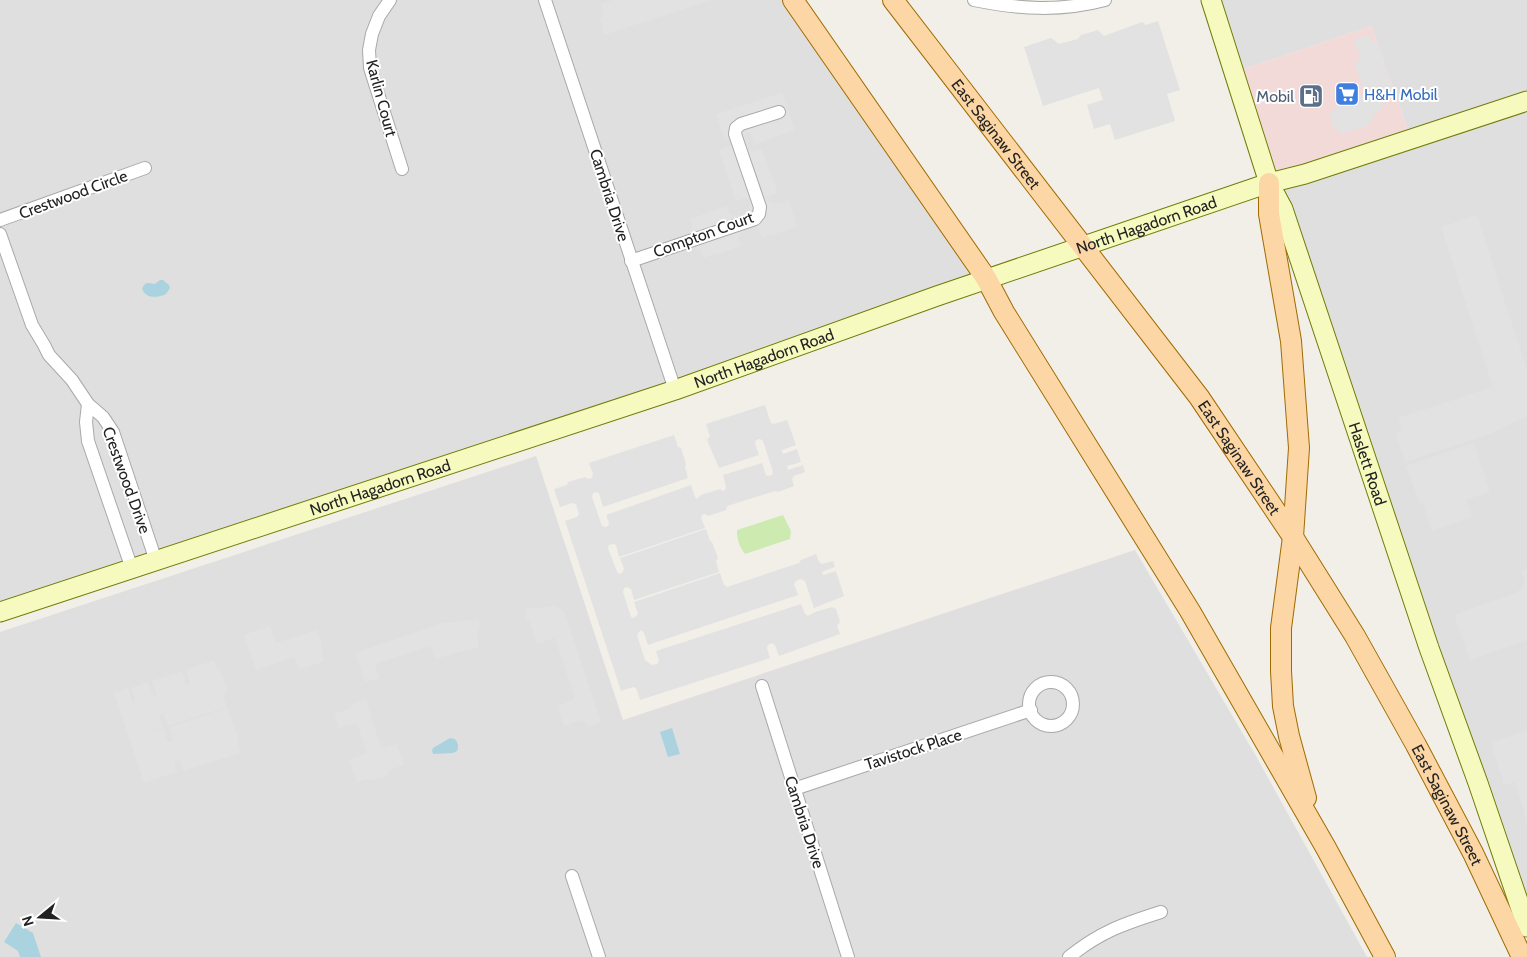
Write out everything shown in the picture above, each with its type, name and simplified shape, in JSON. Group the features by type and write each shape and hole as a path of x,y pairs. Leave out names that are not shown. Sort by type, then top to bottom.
{"main road":[{"path":"793,0 986,278 1004,312 1190,611 1326,848 1385,957"},
{"name":"East Saginaw Street","path":"893,0 1198,397 1293,537 1355,636 1416,745 1473,853 1522,957"},
{"path":"1269,183 1269,214 1286,306 1295,376 1299,448 1293,537 1281,628 1283,706 1288,736 1303,788 1326,848"}],"street":[{"name":"Karlin Court","path":"390,0 379,16 372,34 369,50 370,68 402,169"},
{"name":"Cambria Drive","path":"545,0 675,390"},
{"path":"974,0 1046,9 1081,6 1105,0"},
{"name":"Haslett Road","path":"1211,0 1269,183 1283,209 1429,648 1527,927"},
{"name":"North Hagadorn Road","path":"0,612 675,390 986,278 1269,183 1313,172 1527,101"},
{"name":"Compton Court","path":"631,261 755,219 759,214 760,206 735,134 736,128 741,124 779,112"},
{"name":"Crestwood Circle","path":"0,220 145,168"},
{"name":"Crestwood Drive","path":"0,234 32,325 49,355 72,380 88,404 103,417 113,432 156,561"},
{"name":"Crestwood Drive","path":"88,404 86,422 88,441 132,569"},
{"name":"Cambria Drive","path":"762,686 848,957"},
{"name":"Tavistock Place","path":"794,789 1031,710"},
{"path":"572,876 599,957"},
{"path":"1069,957 1088,942 1108,930 1161,912"}],"shaded area":[{"path":"0,0 793,0 986,278 0,612"},
{"path":"613,0 711,0 604,35 600,20 604,15 601,4"},
{"path":"1217,0 1527,0 1527,96 1410,135 1371,26 1240,70"},
{"path":"1158,21 1180,90 1167,94 1175,121 1115,140 1110,124 1094,129 1087,105 1103,100 1099,88 1043,106 1024,47 1051,38 1059,44 1078,39 1081,35 1098,30 1104,36 1142,22 1146,25"},
{"path":"1371,26 1410,135 1277,179 1240,70"},
{"path":"1368,36 1378,46 1394,92 1367,126 1342,134 1333,126 1329,114 1341,103 1365,95 1355,63 1361,61 1354,40"},
{"path":"782,93 795,130 755,144 751,134 745,134 744,137 749,150 754,152 762,149 778,193 767,197 769,202 773,204 789,200 797,227 762,238 759,229 755,227 742,231 738,238 741,246 704,258 701,250 696,248 690,231 692,226 690,219 727,206 730,214 737,216 749,212 750,204 749,199 744,198 736,201 719,150 730,146 731,143 728,139 724,139 716,114"},
{"path":"1527,102 1527,934 1279,186"},
{"path":"1477,215 1527,370 1527,416 1490,434 1405,462 1396,434 1402,431 1398,418 1493,387 1441,227"},
{"path":"765,405 771,423 774,424 787,420 796,445 782,450 783,454 797,449 801,462 787,466 788,470 803,465 805,472 794,476 792,479 794,486 727,506 726,510 708,516 702,515 701,518 705,528 619,557 616,545 609,545 608,548 617,572 620,574 624,569 620,558 706,529 718,558 716,561 719,572 634,600 631,589 624,588 623,592 631,617 634,618 638,614 634,602 720,573 724,585 727,587 799,563 801,560 816,554 819,562 822,564 833,561 835,567 822,572 823,575 836,571 844,596 814,608 805,581 800,579 794,584 798,595 648,645 642,630 637,635 645,660 652,665 657,664 659,661 656,651 801,604 805,614 808,616 832,607 836,609 840,622 837,626 840,634 779,656 775,645 772,643 767,648 770,658 640,700 636,688 633,687 621,691 565,521 577,517 579,514 576,504 572,503 560,507 554,489 585,477 588,479 592,478 593,474 589,463 674,435 678,447 681,448 688,478 603,507 599,493 593,493 592,497 602,526 608,526 609,523 606,515 691,485 697,499 701,495 720,489 723,491 726,487 723,475 762,463 766,475 772,475 773,472 763,441 760,439 756,440 755,443 759,455 719,468 707,440 710,436 706,424"},
{"path":"1474,443 1490,492 1466,500 1472,517 1432,531 1422,502 1419,503 1406,466"},
{"path":"536,456 623,720 1135,550 1256,756 1367,957 0,957 0,632"},
{"path":"1527,569 1527,640 1470,660 1454,615 1516,593 1522,588 1525,581 1521,571"},
{"path":"556,606 564,611 601,722 587,727 585,721 582,720 564,726 558,706 575,699 555,638 537,644 529,621 526,619 525,609"},
{"path":"479,619 480,629 477,632 479,647 435,659 430,646 375,664 379,678 365,682 355,653 443,623"},
{"path":"270,626 276,643 317,630 322,645 324,661 299,670 294,657 256,670 244,635"},
{"path":"214,660 216,668 220,669 228,692 223,694 227,707 168,726 163,714 159,715 163,727 143,734 163,728 168,743 173,741 169,727 227,708 239,738 237,742 240,753 183,771 180,760 175,759 177,772 144,783 114,693 128,688 132,702 135,701 131,688 148,682 153,696 157,695 152,681 182,671 186,685 190,684 186,670"},
{"path":"366,699 381,747 385,748 397,744 404,765 390,770 386,777 357,782 349,760 367,753 357,723 339,728 334,714 351,708 352,704"},
{"path":"1527,731 1527,821 1515,782 1504,785 1491,742"}],"green space":[{"path":"783,515 791,531 790,539 745,554 737,537 737,530"}],"water":[{"path":"160,280 169,285 170,288 166,294 152,297 146,295 142,289 143,286 149,283 155,284"},
{"path":"672,728 680,754 668,757 660,732"},
{"path":"450,738 455,739 457,742 457,751 433,754 433,748"},
{"path":"16,923 33,933 41,957 20,957 18,951 4,942"}],"place":[{"name":"H&H Mobil","path":"1347,94"},
{"name":"Mobil","path":"1311,96"}]}
